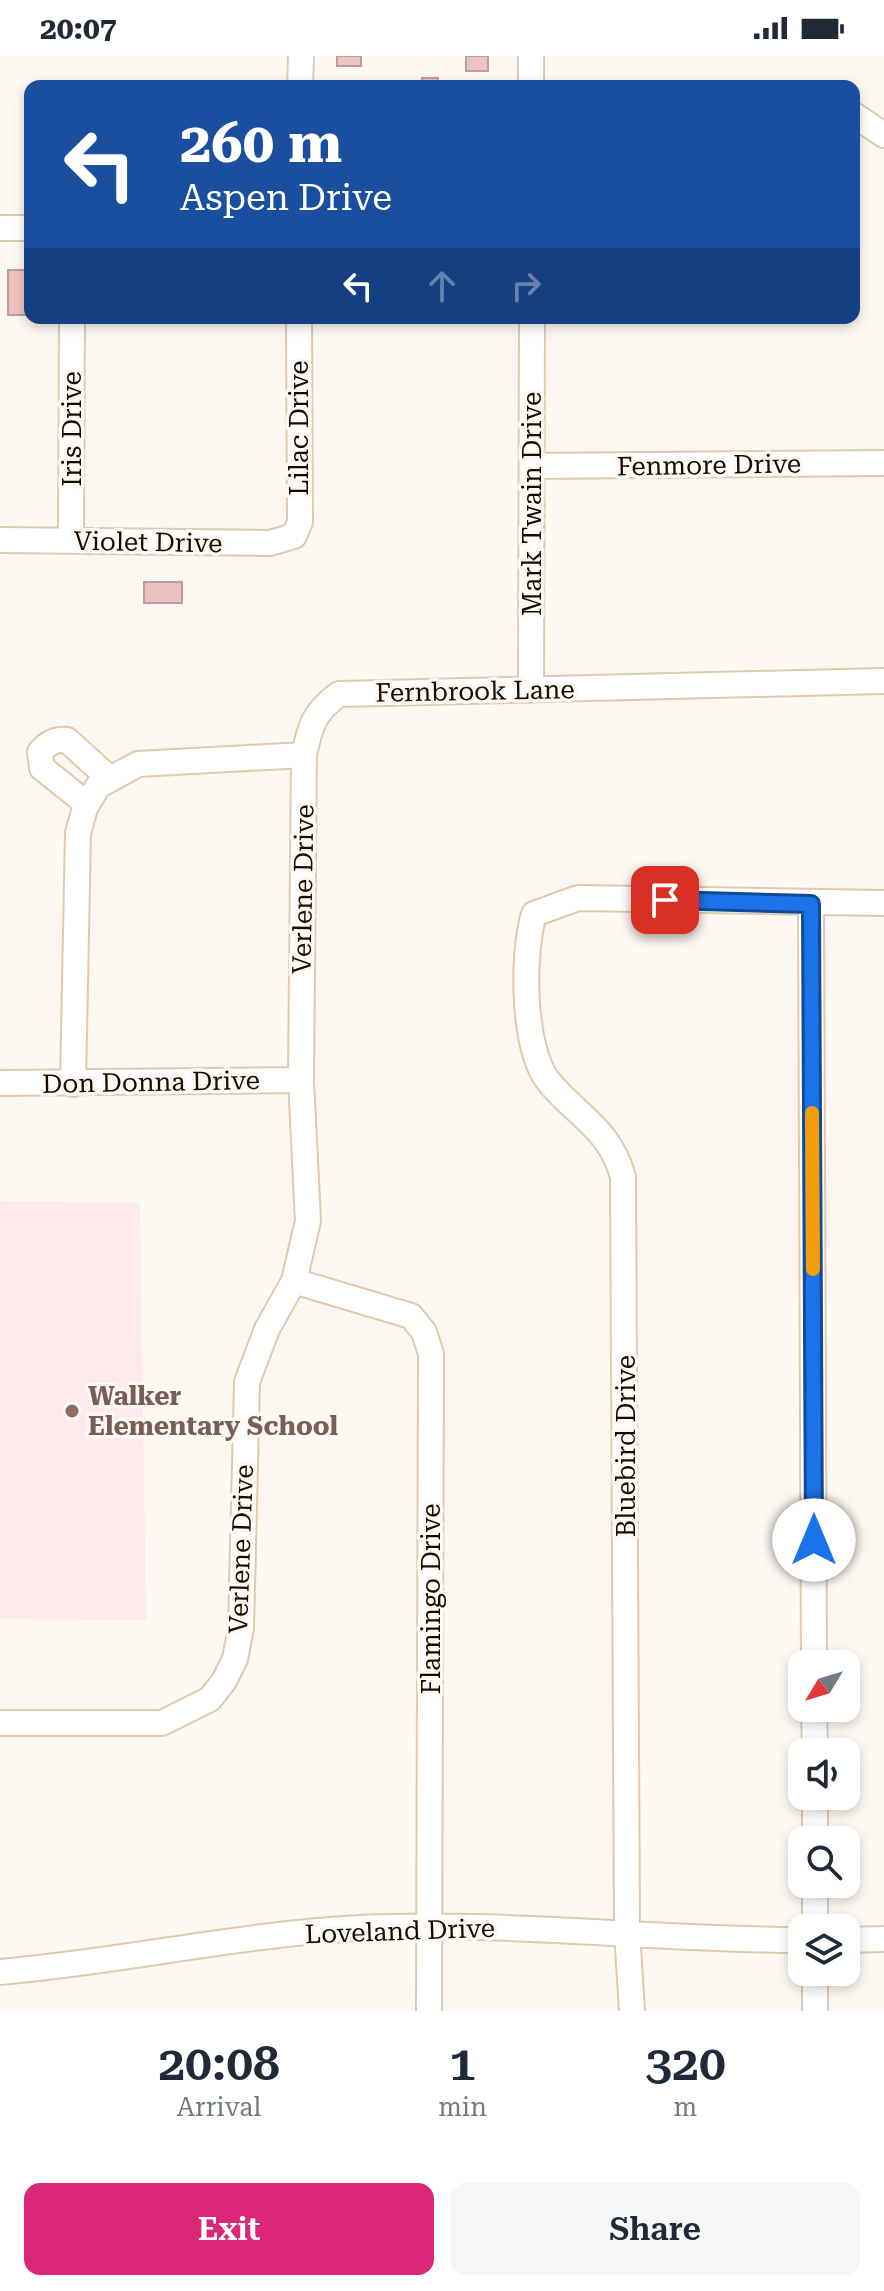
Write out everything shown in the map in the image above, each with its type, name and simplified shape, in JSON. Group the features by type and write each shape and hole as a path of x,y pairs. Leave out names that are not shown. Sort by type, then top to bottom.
{"street":[{"path":"300,80 301,56"},
{"path":"531,56 531,80"},
{"path":"860,119 884,135"},
{"path":"0,228 24,228"},
{"name":"Iris Drive","path":"71,540 72,324"},
{"name":"Lilac Drive","path":"294,536 300,522 299,324"},
{"name":"Mark Twain Drive","path":"531,690 532,324"},
{"name":"Fenmore Drive","path":"533,466 884,463"},
{"name":"Violet Drive","path":"0,540 270,543 294,536"},
{"name":"Fernbrook Lane","path":"304,755 311,721 321,707 339,694 884,681"},
{"path":"87,804 42,768 40,752 45,746 52,741 67,740 110,779"},
{"path":"73,1084 78,833 87,804 98,786 138,764 304,755"},
{"name":"Verlene Drive","path":"0,1723 162,1723 210,1699 235,1659 241,1628 247,1382 267,1329 294,1281 308,1221 301,1080 304,755"},
{"name":"Bluebird Drive","path":"632,2011 627,1932 623,1177 617,1154 602,1132 548,1080 538,1061 531,1039 527,959 534,914 578,898 811,904"},
{"path":"814,1650 811,904 884,903"},
{"name":"Don Donna Drive","path":"0,1083 301,1080"},
{"name":"Flamingo Drive","path":"294,1281 411,1316 424,1332 431,1354 429,2011"},
{"name":"Loveland Drive","path":"0,1972 89,1965 290,1935 430,1926 627,1932 719,1940 788,1940"},
{"path":"860,1940 884,1939"},
{"path":"815,1986 815,2011"}],"shaded area":[{"name":"Walker Elementary School","path":"0,1201 140,1203 146,1620 0,1619"}],"building":[{"path":"337,56 361,56 361,66 337,66"},
{"path":"466,56 488,56 488,71 466,71"},
{"path":"8,270 24,270 24,315 8,315"},
{"path":"144,582 182,582 182,603 144,603"}],"slow traffic":[{"path":"812,1113 813,1269"}],"place":[{"name":"Walker Elementary School","path":"72,1411"}],"route":[{"path":"665,900 811,904 814,1540"}]}
